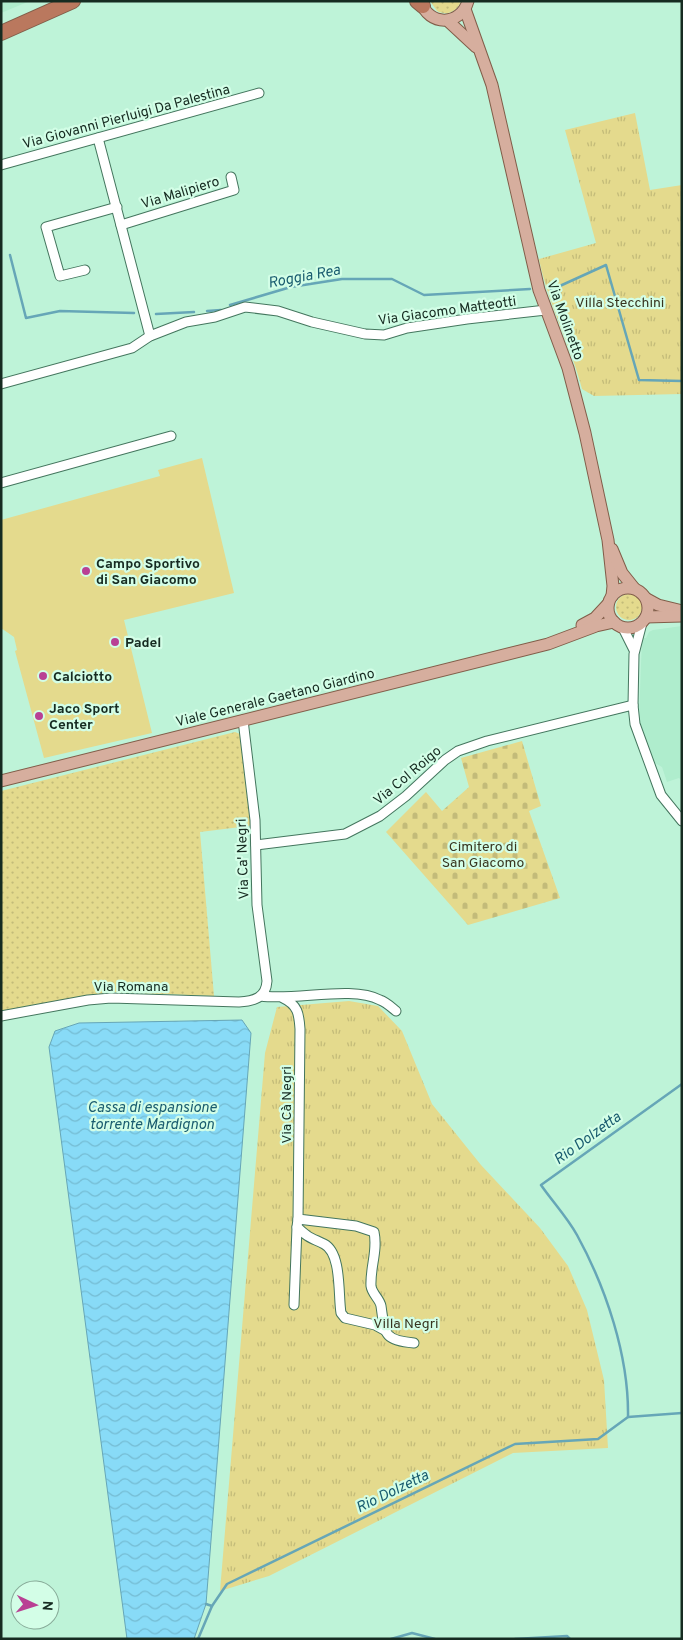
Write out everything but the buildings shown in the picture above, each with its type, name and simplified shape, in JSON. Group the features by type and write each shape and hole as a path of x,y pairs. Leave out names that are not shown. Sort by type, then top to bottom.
{"highway":[{"path":"1,23 51,1"},
{"path":"1,33 73,1"}],"main road":[{"name":"Via Molinetto","path":"420,3 433,18 448,21 481,52"},
{"name":"Via Molinetto","path":"448,21 461,15 467,5"},
{"name":"Via Molinetto","path":"467,5 471,30 492,85 539,290 568,368 608,540 613,586 610,600"},
{"name":"Via Molinetto","path":"608,540 622,573 634,588"},
{"path":"682,610 658,605 634,588 621,588 610,600 610,617 619,625 630,628 644,620 682,616"},
{"path":"644,620 649,605 647,599"},
{"name":"Viale Generale Gaetano Giardino","path":"555,641 595,618 610,600"},
{"name":"Viale Generale Gaetano Giardino","path":"2,778 243,720 555,641 596,626 619,625"}],"street":[{"name":"Via Giovanni Pierluigi Da Palestina","path":"1,165 259,93"},
{"path":"98,138 150,336"},
{"name":"Via Malipiero","path":"122,225 234,190 231,177"},
{"path":"85,270 60,276 46,227 117,207"},
{"name":"Via Giacomo Matteotti","path":"1,384 132,348 150,336 186,322 215,317 245,307 278,311 312,322 365,334 384,334 407,328 459,320 546,310"},
{"path":"1,483 171,436"},
{"path":"644,620 635,651 633,705 635,724 661,795 682,820"},
{"path":"619,625 635,651"},
{"name":"Via Col Roigo","path":"256,845 345,834 380,816 458,751 487,741 633,705"},
{"name":"Via Ca' Negri","path":"243,720 256,845 254,874 267,981 267,988 261,996"},
{"path":"261,996 283,998 361,994 380,999 396,1011"},
{"name":"Via Romana","path":"1,1016 88,1000 154,998 239,1002 250,1001 261,996"},
{"name":"Via Cà Negri","path":"283,998 292,1002 298,1011 300,1029 298,1223 294,1305"},
{"path":"298,1223 356,1226 374,1232 377,1244 371,1288 381,1304 381,1320 386,1331"},
{"path":"298,1223 307,1237 324,1244 330,1250 337,1271 341,1312 345,1318 374,1325 386,1331 398,1341 414,1343"}],"shaded area":[{"path":"1,1 30,1 1,13"},
{"path":"682,626 682,781 679,778 667,782 662,767 653,762 639,718 642,638 646,638 649,632 653,630"}],"green space":[{"path":"430,1 461,1 457,8 451,12 444,13 437,11"},
{"name":"Villa Stecchini","path":"635,113 650,190 682,185 682,394 594,396 582,389 548,292 539,259 596,243 565,130"},
{"path":"202,458 234,593 124,620 152,733 44,758 15,651 17,650 14,637 1,628 1,520 160,476 158,470"},
{"path":"629,594 638,598 642,607 638,616 629,620 620,616 616,607 620,598"},
{"path":"235,732 240,734 242,741 251,824 249,826 200,832 214,996 111,992 1,1012 1,791"},
{"name":"Cimitero di San Giacomo","path":"522,741 541,806 529,811 560,898 468,925 386,832 426,792 442,811 469,787 461,758"},
{"name":"Villa Negri","path":"349,1001 378,1006 402,1031 432,1104 481,1165 540,1228 568,1266 587,1310 604,1380 608,1448 513,1453 269,1576 220,1591 265,1053 277,1007"}],"water":[{"name":"Cassa di espansione torrente Mardignon","path":"242,1020 251,1033 206,1604 194,1639 127,1639 49,1047 55,1031 79,1023"}],"waterway":[{"name":"Roggia Rea","path":"10,255 26,318 60,311 134,313"},
{"name":"Roggia Rea","path":"551,290 606,265 639,380 682,381"},
{"name":"Roggia Rea","path":"230,305 291,287 342,279 392,279 424,295 530,289"},
{"name":"Roggia Rea","path":"207,311 221,310"},
{"name":"Roggia Rea","path":"156,314 194,312"},
{"name":"Rio Dolzetta","path":"198,1639 212,1606 227,1584 515,1444 598,1439 628,1417 625,1370 614,1323 606,1300 577,1235 541,1185 682,1084"},
{"name":"Rio Dolzetta","path":"628,1417 682,1413"},
{"name":"Rio Dolzetta","path":"206,1604 212,1606"},
{"path":"391,1639 412,1633 435,1639"},
{"path":"515,1639 567,1636 570,1639"}],"place":[{"name":"Campo Sportivo di San Giacomo","path":"86,571"},
{"name":"Padel","path":"115,642"},
{"name":"Calciotto","path":"43,676"},
{"name":"Jaco Sport Center","path":"39,716"}]}
